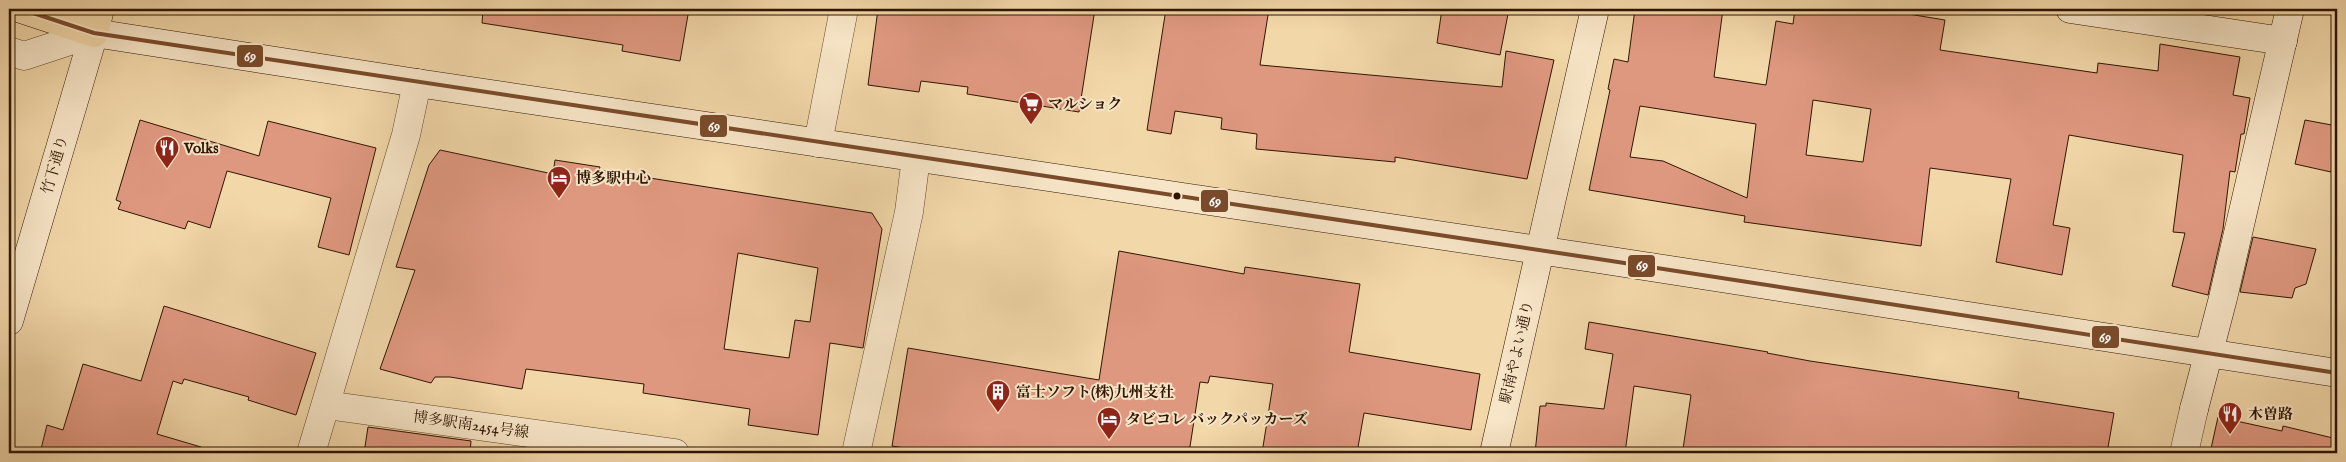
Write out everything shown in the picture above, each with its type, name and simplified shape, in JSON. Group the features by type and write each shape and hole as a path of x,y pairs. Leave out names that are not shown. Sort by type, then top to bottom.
{"highway":[{"path":"21,9 97,21"}],"main road":[{"path":"78,9 97,21 417,83 1541,251 2208,355 2337,373"},
{"path":"818,143 844,9"},
{"name":"駅南やよい通り","path":"1494,453 1595,9"},
{"path":"2070,9 2283,41"},
{"path":"2184,453 2224,298 2290,9"},
{"path":"9,51 24,56 97,21"},
{"name":"竹下通り","path":"9,321 97,21"},
{"path":"311,453 406,135 417,83"},
{"path":"856,453 909,212 916,158"},
{"name":"博多駅南2454号線","path":"326,404 675,453"}],"building":[{"path":"483,9 689,9 680,61 622,51 623,45 482,23"},
{"path":"878,9 1095,9 1079,112 967,94 968,87 921,81 919,92 868,85"},
{"path":"1166,9 1188,13 1189,9 1269,9 1260,65 1502,87 1506,51 1554,60 1527,179 1395,157 1395,162 1256,149 1257,134 1221,129 1222,118 1175,111 1171,134 1147,130"},
{"path":"1442,9 1509,9 1500,55 1437,43"},
{"path":"1635,9 1723,9 1714,77 1766,85 1776,21 1793,24 1795,9 1878,9 1945,20 1940,50 2097,73 2098,63 2158,71 2160,44 2240,57 2233,95 2250,98 2244,134 2241,134 2235,172 2230,171 2223,229 2208,295 2172,286 2185,233 2173,232 2183,155 2069,135 2053,225 2070,228 2062,275 1996,262 2011,179 1930,168 1921,246 1744,222 1745,216 1589,190 1610,90 1608,89 1614,59 1628,62","holes":["1813,100 1871,109 1863,162 1806,155","1640,106 1756,124 1747,198 1663,161 1630,157"]},
{"path":"140,120 259,156 268,121 376,148 349,255 318,247 331,198 227,171 210,228 188,221 185,229 118,209 121,202 116,200"},
{"path":"2305,120 2337,126 2337,143 2331,172 2295,164"},
{"path":"440,150 553,174 555,160 600,167 599,170 872,213 882,229 863,348 830,343 818,435 748,425 750,409 643,393 644,384 526,369 522,389 450,377 435,377 431,383 380,369 415,270 396,267 429,165","holes":["738,253 818,268 810,322 795,320 789,358 724,349"]},
{"path":"2253,237 2316,249 2306,284 2295,288 2292,298 2240,292"},
{"path":"1119,251 1244,274 1245,267 1360,284 1349,352 1480,374 1471,430 1364,413 1357,453 1262,453 1273,384 1210,376 1208,383 1200,382 1189,453 937,453 892,446 908,348 1099,380"},
{"path":"164,306 316,353 296,415 248,400 249,397 184,379 182,384 173,381 157,434 201,447 200,453 40,453 47,425 63,430 83,364 141,381"},
{"path":"1589,322 1768,352 1810,361 2019,392 2018,398 2114,413 2107,453 1709,453 1683,449 1691,395 1634,386 1625,453 1535,453 1540,406 1546,406 1546,403 1604,409 1613,354 1585,349"},
{"path":"2218,417 2282,431 2283,426 2337,439 2337,453 2210,453"},
{"path":"368,427 471,441 470,453 364,453"}],"transit line":[{"name":"69","path":"21,9 94,33 1592,258 2337,373"}],"place":[{"name":"マルショク","path":"1031,125"},
{"name":"Volks","path":"167,169"},
{"name":"博多駅中心","path":"559,199"},
{"name":"富士ソフト(株)九州支社","path":"998,413"},
{"name":"木曽路","path":"2230,435"},
{"name":"タビコレ バックパッカーズ","path":"1109,440"}]}
